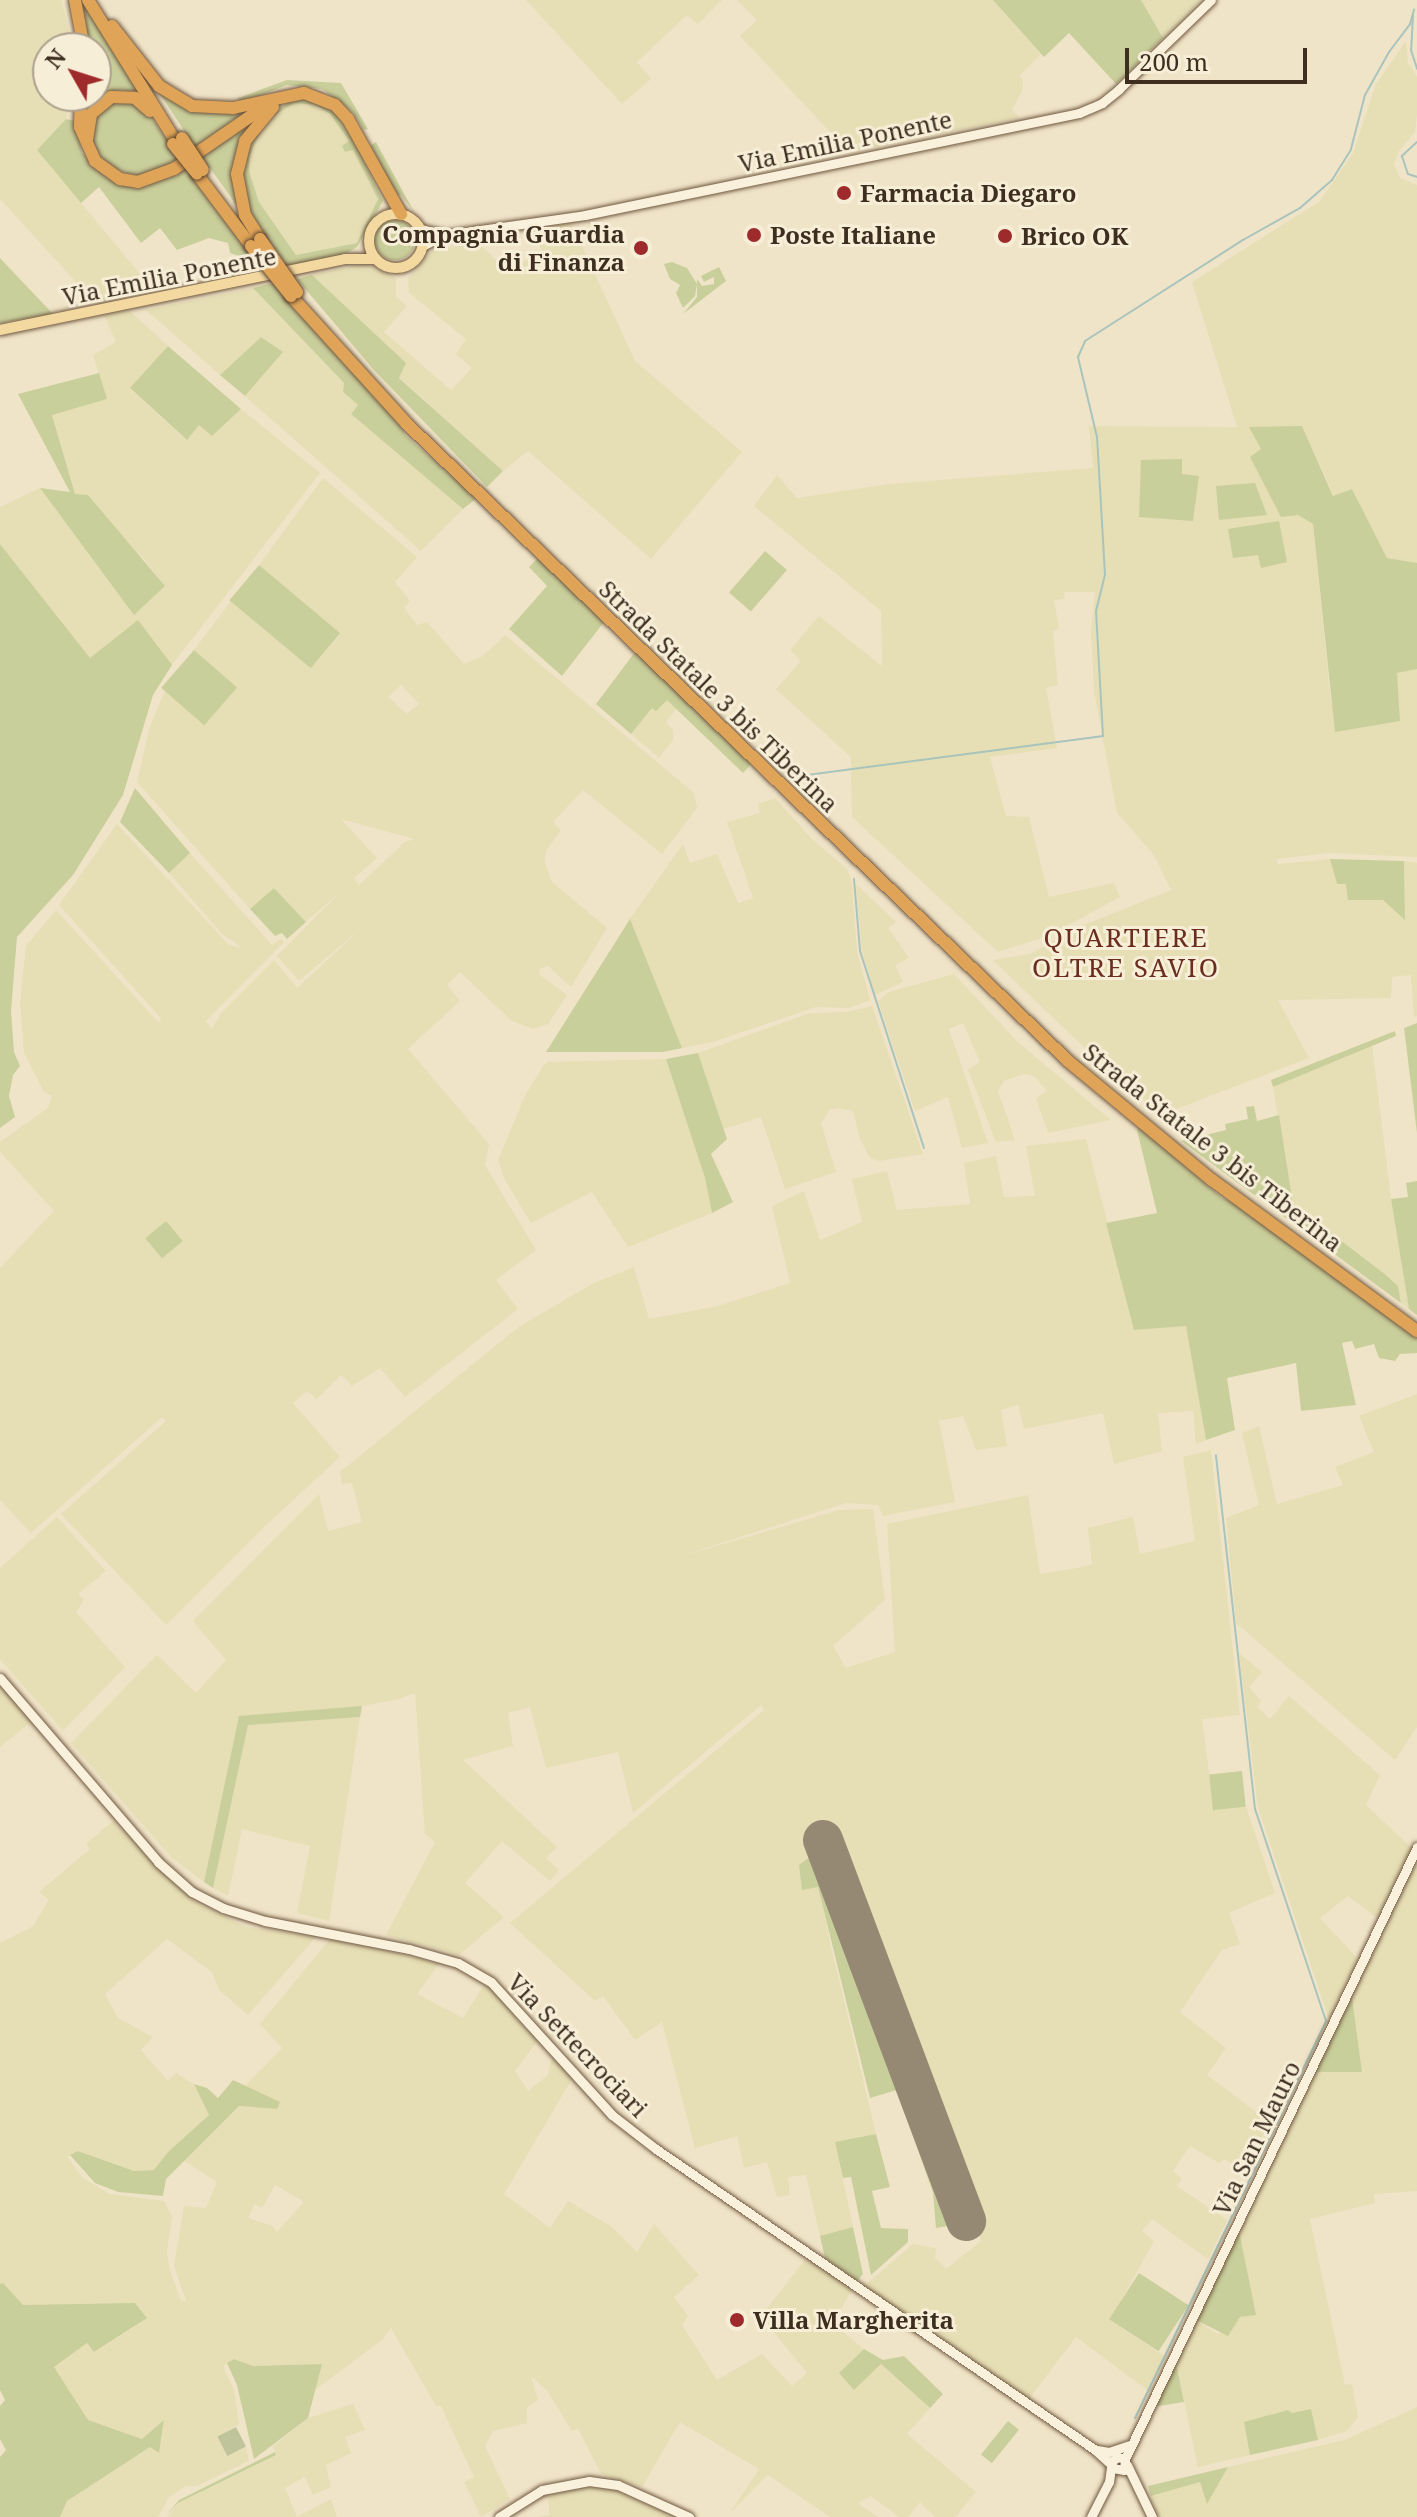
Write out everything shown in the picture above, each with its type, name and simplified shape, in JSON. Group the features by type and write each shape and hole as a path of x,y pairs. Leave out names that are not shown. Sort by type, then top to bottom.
{"highway":[{"path":"75,0 81,32"},
{"path":"88,0 177,141 256,243"},
{"path":"97,0 177,141"},
{"path":"112,26 159,86 192,106 233,108 288,95 321,97 335,105 348,119 391,196 395,215"},
{"path":"87,148 91,114 100,103 123,95 135,98 177,141"},
{"path":"256,243 239,194 240,157 254,127 288,95"},
{"path":"80,112 80,127 87,148 105,171 120,179 138,182 157,178 256,111 288,95"},
{"name":"Strada Statale 3 bis Tiberina","path":"256,243 294,294 411,418 591,598 1025,1012 1103,1083 1216,1175 1385,1303 1417,1331"},
{"name":"Strada Statale 3 bis Tiberina","path":"1385,1303 1417,1322"}],"main road":[{"name":"Via Emilia Ponente","path":"422,246 445,235 585,215 1079,113 1102,103 1119,89 1211,0"},
{"path":"395,215 420,229 422,246 417,256 403,266 390,267 376,259 369,243 373,226 395,215"},
{"name":"Via Emilia Ponente","path":"420,229 445,235"},
{"name":"Via Emilia Ponente","path":"345,259 369,243"},
{"name":"Via Emilia Ponente","path":"0,330 345,259 376,259"},
{"name":"Via Settecrociari","path":"0,1678 158,1862 192,1892 223,1908 265,1921 409,1949 458,1963 491,1982 612,2115 656,2149 1119,2464 1135,2482 1152,2517"},
{"name":"Via San Mauro","path":"1091,2517 1129,2445 1417,1847"},
{"path":"1094,2449 1109,2452 1129,2445"},
{"path":"499,2517 542,2490 589,2481 618,2485 689,2517"}],"shaded area":[{"path":"0,0 61,0 69,32 32,32 32,112 67,112 66,119 37,150 155,292 97,305 0,199"},
{"path":"526,0 722,0 698,24 687,15 637,62 651,79 622,104"},
{"path":"737,0 993,0 1041,54 1019,76 1023,80 1022,91 1012,110 1020,118 849,152 740,36 757,20"},
{"path":"1141,0 1201,0 1163,38"},
{"path":"1406,41 1408,63 1417,77 1417,115 1415,132 1399,151 1394,164 1400,178 1417,185 1417,563 1387,558 1352,489 1334,496 1302,426 1250,428 1262,449 1250,457 1298,515 1313,524 1331,702 1397,673 1417,669 1417,857 1329,853 1276,859 1278,864 1330,859 1337,884 1345,883 1383,900 1405,919 1404,861 1417,863 1417,1016 1414,1017 1411,975 1392,977 1391,998 1278,1000 1309,1058 1161,1115 993,960 1030,954 1084,925 1171,890 1154,855 1117,813 1094,692 1091,631 1095,592 1064,592 1065,599 1054,600 1059,629 1053,631 1058,685 1046,688 1057,748 990,757 1006,816 1029,817 1049,897 1114,883 1120,897 1048,936 998,952 852,817 851,757 776,689 801,661 790,650 819,616 882,666 881,611 754,506 777,475 797,498 889,484 1093,468 1089,426 1237,427 1192,282 1319,202 1353,153 1376,84"},
{"path":"295,103 316,105 330,114 349,142 343,146 345,151 353,149 378,199 357,243 296,255 259,202 249,171 250,155 266,120"},
{"path":"571,222 635,361 742,452 651,559 528,451 503,471 399,377 312,275 367,263 396,278 396,297 407,306 384,332 451,390 472,368 456,354 466,339 409,293 408,278 432,251 477,242 506,269 543,253 531,229"},
{"path":"253,288 344,383 358,405 351,414 463,509 421,551 245,396 283,352 261,337 220,375 146,310"},
{"path":"129,310 168,346 130,389 186,440 199,424 212,436 241,409 320,473 172,665 138,621 90,659 0,544 0,507 40,488 134,614 165,586 143,558 75,494 52,414 107,399 93,355 116,342 104,315"},
{"path":"323,478 417,557 395,582 410,601 404,608 417,625 427,622 464,664 483,656 505,635 694,793 697,808 662,854 583,790 553,822 561,830 546,851 545,863 552,882 607,928 571,987 548,966 539,969 540,975 567,995 548,1024 533,1029 512,1021 460,972 447,985 460,1001 408,1049 489,1144 485,1165 536,1250 496,1280 518,1309 405,1397 380,1368 352,1386 341,1375 317,1399 307,1391 293,1403 340,1457 266,1525 166,1625 61,1514 166,1421 162,1417 31,1533 0,1500 0,1268 54,1211 0,1152 0,1142 48,1108 52,1096 44,1092 24,1053 20,1002 26,946 56,910 159,1023 161,1018 59,905 117,824 229,945 242,948 222,934 169,873 190,853 272,945 281,939 284,942 206,1021 212,1029 221,1013 274,960 297,988 363,927 299,981 277,956 341,891 306,922 274,888 250,909 137,782 150,726 165,691 205,723 236,687 194,650 231,601 310,668 340,635 259,565","holes":["401,685 419,704 407,714 388,697","341,819 414,839 405,842 359,885 354,878 377,858"]},
{"path":"667,699 677,708 666,722 673,730 673,740 659,758 631,734 652,708"},
{"path":"775,798 811,838 847,869 852,883 857,951 870,1000 849,1008 816,1007 713,1042 682,1048 630,919 683,844 690,863 717,854 738,903 753,898 727,822 760,813 758,804"},
{"path":"856,884 896,922 888,928 909,958 895,965 903,982 875,995 862,952"},
{"path":"954,974 1019,1043 1111,1120 1048,1133 1036,1098 1047,1091 1034,1076 1024,1074 1004,1081 998,1091 1015,1140 996,1142 968,1070 980,1062 963,1023 949,1029 988,1143 962,1148 948,1097 915,1111 878,1001 889,992"},
{"path":"872,1006 923,1154 879,1161 870,1158 860,1139 853,1111 830,1110 821,1123 836,1172 785,1189 761,1117 724,1129 698,1053 810,1013 847,1012"},
{"path":"1372,1046 1391,1199 1409,1309 1401,1303 1398,1286 1386,1275 1293,1204 1273,1087"},
{"path":"666,1059 705,1178 712,1213 628,1247 592,1192 531,1223 505,1180 498,1160 525,1096 543,1066 548,1062"},
{"path":"1086,1139 1135,1330 1186,1325 1206,1440 1196,1444 1193,1411 1158,1413 1162,1451 1114,1464 1103,1413 1024,1429 1018,1405 1001,1410 1007,1446 976,1450 963,1416 939,1421 955,1502 883,1516 878,1505 846,1503 675,1558 839,1510 873,1509 885,1600 833,1646 846,1668 895,1652 887,1524 1028,1495 1040,1574 1092,1564 1088,1528 1133,1517 1140,1554 1195,1541 1183,1457 1211,1450 1240,1715 1202,1719 1214,1810 1246,1807 1275,1893 1229,1913 1240,1944 1222,1950 1180,2012 1226,2048 1207,2075 1272,2124 1248,2172 1224,2159 1219,2163 1190,2146 1173,2171 1182,2178 1177,2186 1227,2220 1208,2259 1152,2219 1142,2231 1154,2241 1110,2320 1164,2356 1147,2390 1076,2337 1029,2399 864,2286 913,2244 936,2248 935,2258 946,2269 981,2241 830,1835 811,1848 876,2134 835,2142 853,2227 820,2236 806,2175 788,2177 790,2195 777,2197 767,2162 744,2168 737,2136 695,2148 662,2022 635,2040 603,1996 595,2001 510,1923 764,1710 761,1705 633,1813 618,1752 546,1768 530,1707 508,1713 513,1746 463,1760 557,1847 546,1858 559,1870 550,1881 502,1841 465,1883 504,1917 459,1955 386,1935 435,1842 425,1834 415,1693 357,1707 239,1717 204,1882 171,1857 71,1743 157,1655 196,1693 226,1660 193,1621 319,1494 328,1531 362,1522 352,1483 342,1484 340,1472 520,1326 594,1283 634,1267 649,1319 718,1306 790,1283 772,1206 804,1191 820,1240 862,1222 852,1179 887,1171 897,1210 970,1204 964,1163 996,1156 1004,1197 1035,1196 1026,1146"},
{"path":"1417,1394 1417,1727 1395,1760 1236,1623 1226,1518 1259,1505 1242,1433 1259,1426 1277,1504 1343,1485 1335,1467 1374,1452 1359,1416"},
{"path":"57,1517 106,1571 78,1594 84,1600 76,1612 125,1667 63,1731 0,1659 0,1568"},
{"path":"1239,1653 1262,1672 1249,1687 1261,1701 1257,1707 1270,1719 1289,1696 1380,1775 1366,1805 1412,1848 1377,1918 1348,1896 1320,1918 1358,1959 1329,2019 1258,1808"},
{"path":"0,1685 31,1722 0,1747"},
{"path":"360,1717 329,1921 297,1913 310,1846 242,1829 228,1896 213,1888 248,1724"},
{"path":"113,1821 195,1902 246,1927 316,1937 248,2015 219,1990 212,1972 167,1939 105,1994 118,2018 153,2037 141,2050 168,2081 176,2073 194,2084 209,2115 168,2152 155,2170 134,2171 79,2151 67,2157 83,2178 110,2194 164,2201 172,2217 167,2251 170,2271 181,2301 186,2301 174,2266 184,2206 206,2208 217,2182 183,2160 239,2106 276,2109 279,2102 245,2086 282,2048 260,2024 330,1939 388,1951 439,1964 417,1994 463,2018 484,1985 498,1994 522,2026 539,2039 515,2071 528,2091 548,2075 551,2060 555,2059 572,2079 504,2194 550,2228 568,2201 612,2227 637,2252 654,2224 699,2275 674,2297 688,2316 682,2325 717,2380 762,2354 792,2386 807,2373 761,2316 808,2256 852,2289 833,2324 864,2349 840,2373 854,2390 881,2364 930,2408 907,2434 976,2492 955,2517 935,2517 920,2502 908,2517 899,2517 871,2496 858,2503 878,2517 830,2517 768,2475 730,2513 759,2469 680,2422 642,2487 601,2474 578,2428 572,2431 548,2392 531,2376 538,2400 527,2408 527,2423 493,2431 485,2446 510,2499 481,2517 464,2482 474,2477 441,2406 436,2406 391,2328 383,2339 315,2390 321,2364 253,2366 234,2359 223,2367 234,2390 239,2424 217,2437 227,2457 246,2447 249,2461 197,2486 186,2486 169,2497 158,2517 60,2517 67,2501 150,2447 159,2453 164,2422 143,2439 87,2420 54,2367 87,2343 94,2352 136,2326 23,2305 0,2284 0,1943 33,1926 49,1900 39,1892 90,1849 86,1844","holes":["275,2185 304,2202 277,2232 273,2226 248,2218 255,2204 262,2208"]},
{"path":"1417,1861 1417,2191 1374,2194 1375,2203 1310,2219 1345,2385 1352,2384 1358,2417 1347,2431 1318,2440 1311,2409 1292,2413 1288,2410 1245,2422 1250,2455 1198,2467 1176,2363 1196,2320 1218,2334 1240,2317 1255,2314 1239,2231 1315,2072 1362,2072 1352,1997"},
{"path":"353,2404 365,2430 345,2437 351,2453 326,2465 331,2487 313,2495 305,2477 285,2488 297,2517 168,2517 178,2503 276,2455 273,2446 308,2418"},
{"path":"1417,2407 1417,2517 1158,2517 1151,2496 1200,2482 1207,2503 1228,2467 1345,2440"},
{"path":"581,2484 604,2486 676,2517 535,2517 549,2515 548,2498 528,2500 556,2488"},
{"path":"331,2499 337,2517 297,2517"}],"green space":[{"path":"79,0 84,0 104,32 85,32"},
{"path":"993,0 1141,0 1163,38 1116,84 1069,33 1044,57"},
{"path":"112,46 145,100 124,90 112,92"},
{"path":"287,80 341,83 368,129 364,130 352,111 322,89 287,85 240,103 238,98"},
{"path":"152,82 181,104 257,104 195,147"},
{"path":"292,100 310,100 335,113 354,141 383,201 357,247 344,255 288,267 247,208 240,176 248,141 267,116","holes":["295,103 316,105 330,114 349,141 342,146 345,152 353,150 378,199 357,243 296,255 259,202 249,171 250,155 266,120"]},
{"path":"112,101 135,102 147,111 179,158 156,173 136,176 108,166 91,142 95,115 112,112"},
{"path":"66,119 75,121 82,153 97,169 118,181 185,167 265,270 258,271 247,259 230,253 228,243 209,238 177,250 160,228 141,243 99,187 81,203 37,150"},
{"path":"252,122 244,134 240,210 200,154"},
{"path":"376,142 414,212 401,195 396,196 371,145"},
{"path":"395,220 409,226 415,240 409,254 395,260 381,254 375,240 381,226"},
{"path":"0,258 53,314 0,323"},
{"path":"672,262 687,268 697,284 695,296 683,308 676,293 680,285 670,279 664,264"},
{"path":"719,267 726,281 683,314 697,297 697,279 702,286 714,284 714,277 704,282 701,276"},
{"path":"312,275 406,363 399,378 503,471 487,487 373,369 297,279"},
{"path":"273,283 399,423 406,436 477,498 463,509 351,414 358,405 343,392 344,383 253,288"},
{"path":"261,337 283,352 245,396 220,375"},
{"path":"168,346 241,409 212,436 199,425 187,440 130,388"},
{"path":"99,373 107,399 52,415 75,494 88,495 165,586 134,615 40,488 70,492 18,394"},
{"path":"1302,426 1333,496 1352,489 1387,558 1417,563 1417,669 1397,673 1400,721 1335,732 1313,524 1298,515 1281,517 1250,457 1261,449 1249,427"},
{"path":"1182,459 1182,474 1199,476 1193,521 1139,517 1141,460"},
{"path":"1255,483 1267,515 1219,520 1216,486"},
{"path":"1279,521 1287,562 1261,568 1258,555 1233,558 1228,529"},
{"path":"0,544 90,658 138,620 172,665 153,695 123,795 73,875 17,937 11,1011 14,1052 20,1066 13,1075 9,1096 15,1117 0,1128"},
{"path":"765,551 787,570 751,612 729,593"},
{"path":"538,558 604,622 562,676 509,629 547,586 529,567"},
{"path":"259,565 340,633 311,668 229,600"},
{"path":"194,650 237,687 204,725 161,688"},
{"path":"635,652 751,764 743,773 667,700 656,711 652,708 631,734 596,704"},
{"path":"135,788 190,853 169,873 120,822"},
{"path":"1330,859 1404,861 1405,920 1383,900 1348,900 1346,884 1337,884"},
{"path":"274,888 306,922 287,939 282,933 275,936 250,909"},
{"path":"630,919 682,1048 663,1052 546,1052"},
{"path":"1417,1023 1417,1133 1404,1028"},
{"path":"1395,1031 1396,1036 1273,1087 1271,1080"},
{"path":"698,1053 727,1139 711,1154 733,1202 712,1213 705,1178 666,1059"},
{"path":"1254,1106 1257,1121 1279,1115 1293,1204 1398,1286 1401,1303 1181,1141 1226,1130 1225,1124 1248,1119 1246,1107"},
{"path":"1139,1127 1222,1198 1241,1206 1417,1336 1417,1353 1400,1354 1395,1361 1379,1358 1374,1344 1355,1349 1352,1341 1342,1343 1356,1405 1301,1411 1296,1363 1227,1378 1235,1430 1206,1440 1186,1326 1134,1330 1106,1223 1157,1213 1137,1130"},
{"path":"1417,1181 1417,1315 1409,1309 1391,1199 1408,1197 1406,1183"},
{"path":"166,1221 183,1241 162,1258 145,1238"},
{"path":"362,1706 360,1717 248,1725 213,1888 204,1882 239,1716"},
{"path":"1242,1771 1246,1807 1213,1810 1209,1774"},
{"path":"818,1843 960,2224 936,2228 933,2193 897,2090 870,2098 818,1887 802,1890 799,1865 811,1856 811,1848"},
{"path":"1352,1997 1362,2072 1315,2072"},
{"path":"233,2080 280,2102 277,2109 239,2106 166,2179 163,2196 118,2192 95,2183 70,2155 78,2151 134,2171 154,2170 168,2152 209,2115 194,2084 207,2088 218,2098"},
{"path":"876,2134 890,2187 872,2191 881,2228 908,2229 908,2242 871,2275 851,2177 843,2178 835,2142"},
{"path":"853,2227 863,2274 857,2281 825,2258 820,2236"},
{"path":"1239,2231 1256,2315 1240,2317 1228,2336 1196,2320"},
{"path":"1139,2273 1188,2305 1159,2351 1109,2319"},
{"path":"3,2283 23,2305 135,2303 147,2318 94,2352 87,2343 54,2367 88,2420 142,2439 164,2420 159,2453 150,2447 67,2501 60,2517 0,2517 0,2457 6,2450 0,2439 0,2406 5,2400 0,2390 0,2284"},
{"path":"864,2349 883,2360 904,2356 943,2394 930,2408 881,2364 854,2390 839,2373"},
{"path":"234,2359 253,2366 322,2364 308,2418 254,2459 237,2385 227,2363"},
{"path":"1176,2363 1184,2402 1152,2407"},
{"path":"1311,2409 1318,2440 1250,2455 1244,2422 1288,2410 1292,2413"},
{"path":"1008,2421 1019,2430 992,2463 981,2454"},
{"path":"236,2427 246,2447 227,2456 217,2437"},
{"path":"275,2452 276,2455 178,2503 165,2517 179,2500"},
{"path":"1228,2467 1207,2504 1200,2482 1151,2496 1148,2486"}],"waterway":[{"path":"807,775 1103,736 1096,611 1105,575 1097,437 1078,357 1085,341 1243,240 1300,208 1332,180 1351,149 1365,95 1389,52 1410,24 1414,10"},
{"path":"1413,15 1411,50 1417,69"},
{"path":"1417,142 1402,156 1408,174 1417,177"},
{"path":"854,879 860,951 924,1148"},
{"path":"1135,2418 1326,2021 1255,1809 1216,1455"}],"runway":[{"path":"823,1840 966,2221"}],"place":[{"name":"Farmacia Diegaro","path":"844,193"},
{"name":"Poste Italiane","path":"754,235"},
{"name":"Brico OK","path":"1005,236"},
{"name":"Compagnia Guardia di Finanza","path":"641,248"},
{"name":"Villa Margherita","path":"737,2320"}],"district":[{"name":"QUARTIERE OLTRE SAVIO","path":"1126,953"}]}
